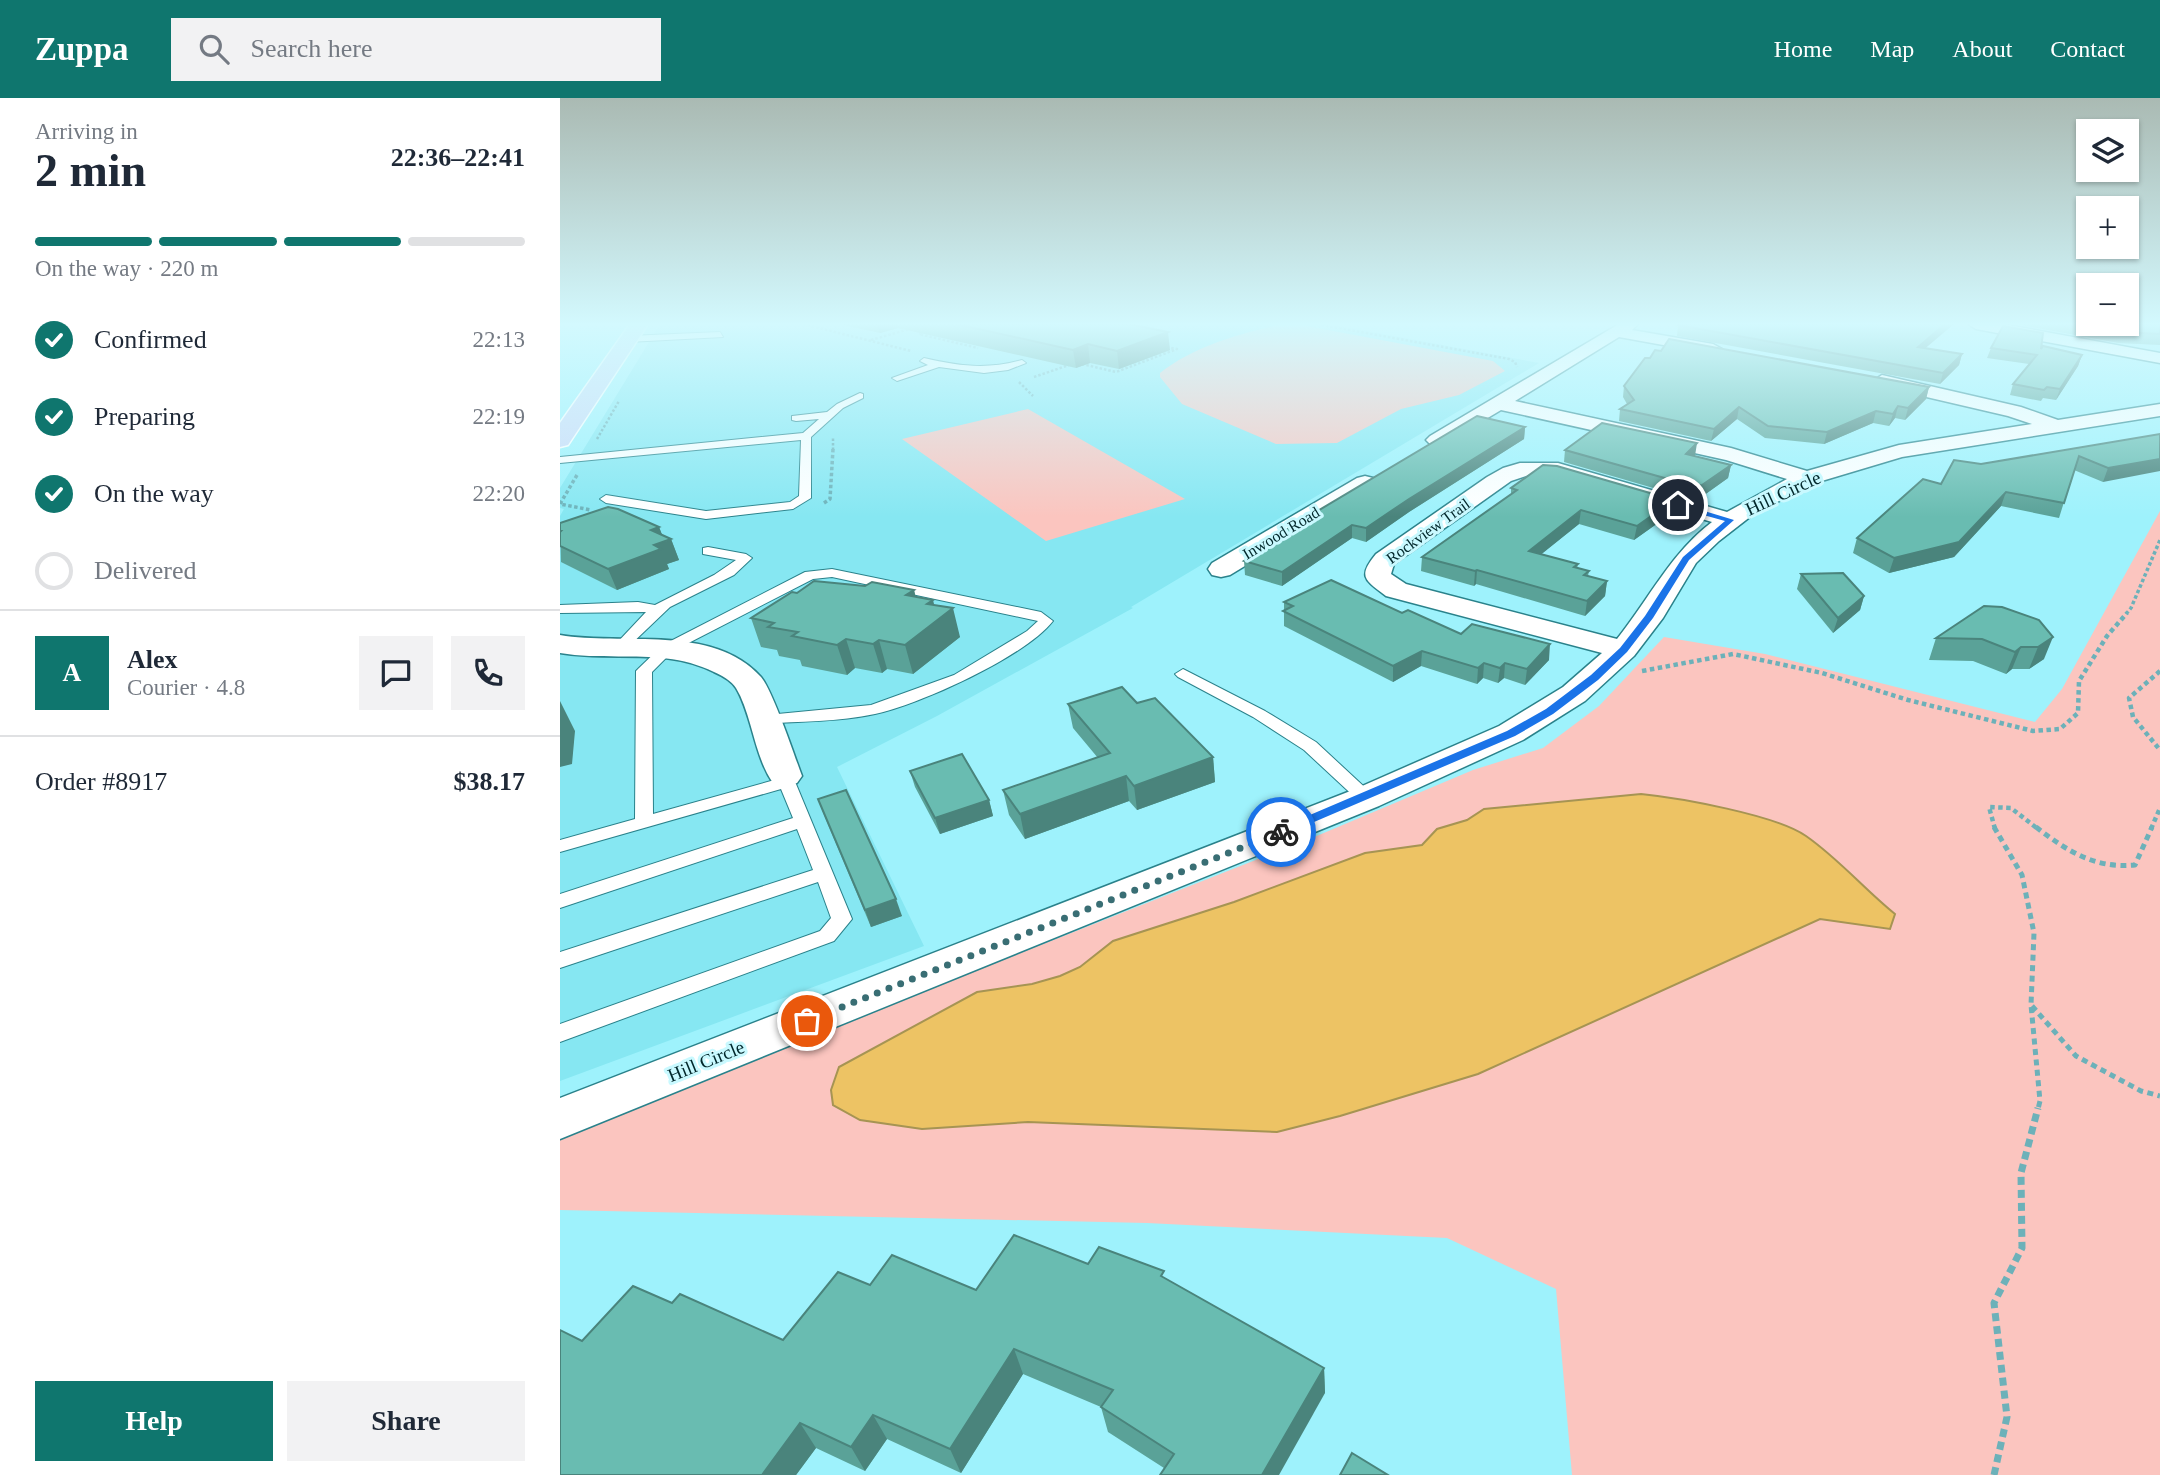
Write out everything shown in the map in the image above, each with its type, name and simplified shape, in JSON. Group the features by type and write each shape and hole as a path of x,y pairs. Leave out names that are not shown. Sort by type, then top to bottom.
{"main road":[{"path":"560,440 595,388"}],"street":[{"path":"1419,451 1524,388"},
{"path":"1914,388 2006,408 2057,427"},
{"path":"1501,402 1514,408 1731,455 1807,478"},
{"name":"Hill Circle","path":"560,1119 1366,798 1511,733 1549,712 1595,677 1624,650 1649,618 1686,559 1730,520 1774,493 1807,478 1899,451 2160,410"},
{"name":"Rockview Trail","path":"1624,650 1396,590 1378,577 1378,568 1385,559 1487,489 1498,477 1513,470 1530,467 1558,470 1730,520"},
{"name":"Inwood Road","path":"1220,569 1384,472"},
{"path":"566,649 621,646 668,648 708,657 730,668 749,682 786,779"}],"lane":[{"path":"606,499 706,515 793,505 805,498 806,442 828,415 860,396"},
{"path":"796,418 828,415"},
{"path":"737,455 806,442"},
{"path":"560,460 806,442"},
{"path":"646,506 668,500"},
{"path":"621,646 658,610 733,569 746,558 708,551"},
{"path":"644,822 644,671 668,648 810,575 832,573 1041,615 1046,621 1032,634 959,678 873,710 763,719"},
{"path":"560,609 638,606 658,610"},
{"path":"1183,674 1259,714 1310,746 1366,798"},
{"path":"560,846 786,779 842,919 827,936 560,1033"},
{"path":"560,901 803,821"},
{"path":"560,960 824,873"}],"path":[{"path":"569,506 560,504 579,472"},
{"path":"1595,677 1733,654 1822,673 1908,700 2033,731 2060,729 2078,713 2079,681 2107,636 2131,608 2160,540"},
{"path":"2160,671 2129,698 2133,717 2160,750"},
{"path":"1994,1475 2007,1417 1994,1303 2022,1248 2021,1173 2040,1101 2031,1005 2034,933 2022,875 1993,826 1989,807 2011,808 2066,850 2113,867 2135,865 2160,808"},
{"path":"2031,1005 2076,1056 2141,1091 2160,1096"}],"shaded area":[{"path":"621,388 1497,388 1131,607 1133,608 937,716 837,767 924,946 560,1081 560,516 564,509 560,508 560,488"},
{"path":"1169,388 1472,388 1459,395 1401,409 1337,443 1276,444 1182,404"},
{"path":"1028,409 1185,499 1046,541 902,439"},
{"path":"2160,511 2160,1475 1572,1475 1556,1289 1447,1238 1147,1223 560,1210 560,1135 1319,835 1473,770 1543,748 1599,706 1664,637 1765,654 2035,722 2062,689"},
{"path":"1641,794 1727,809 1792,828 1829,854 1895,914 1890,929 1820,919 1478,1074 1277,1132 1028,1122 922,1129 860,1120 833,1105 831,1090 839,1067 977,992 1032,984 1060,976 1080,967 1113,941 1234,902 1365,853 1422,845 1437,829 1467,820 1484,809"}],"building":[{"path":"1626,388 1928,388 1908,408 1898,406 1893,414 1876,411 1827,432 1768,426 1739,407 1714,429 1620,409 1634,400"},
{"path":"1477,416 1525,427 1366,528 1352,525 1282,572 1244,561 1253,555 1247,553"},
{"path":"1602,423 1697,443 1686,454 1731,465 1702,485 1693,486 1565,450"},
{"path":"2160,434 2160,459 2108,468 2079,456 2064,503 2006,492 1959,542 1894,558 1857,538 1923,479 1941,484 1954,460 1981,464"},
{"path":"1543,465 1557,466 1674,500 1637,526 1581,510 1529,551 1578,564 1574,567 1589,571 1584,575 1607,581 1587,601 1422,557 1517,490 1511,488"},
{"path":"608,507 659,527 651,530 671,539 654,545 661,549 608,569 560,546 560,523"},
{"path":"1843,573 1864,596 1838,618 1801,574"},
{"path":"1331,580 1402,613 1408,610 1461,634 1472,624 1550,644 1527,669 1505,663 1500,668 1484,663 1478,668 1422,651 1393,666 1283,611 1293,606 1284,602"},
{"path":"814,581 865,586 872,582 914,590 906,595 933,600 927,604 953,608 905,645 879,640 873,644 846,639 837,645 792,636 798,632 768,627 774,623 751,618"},
{"path":"1984,606 2002,607 2039,620 2053,637 2038,647 2021,647 2015,652 1982,639 1936,638"},
{"path":"1122,687 1137,703 1155,698 1213,757 1134,786 1126,776 1020,814 1003,790 1110,753 1068,704"},
{"path":"962,754 989,800 935,818 910,771"},
{"path":"846,790 896,899 865,910 818,799"},
{"path":"1014,1235 1088,1264 1099,1247 1164,1271 1161,1276 1324,1368 1262,1475 1160,1475 1174,1454 1101,1407 1113,1390 1014,1349 950,1449 873,1415 851,1447 800,1423 762,1475 560,1475 560,1330 582,1341 633,1286 672,1303 680,1294 783,1340 838,1272 870,1285 892,1255 976,1290"},
{"path":"1352,1453 1388,1475 1340,1475"}],"way so far":[{"path":"807,1021 1281,832"}],"route":[{"path":"1281,832 1366,798 1511,733 1549,712 1595,677 1624,650 1649,618 1686,559 1730,520 1678,505"}]}
